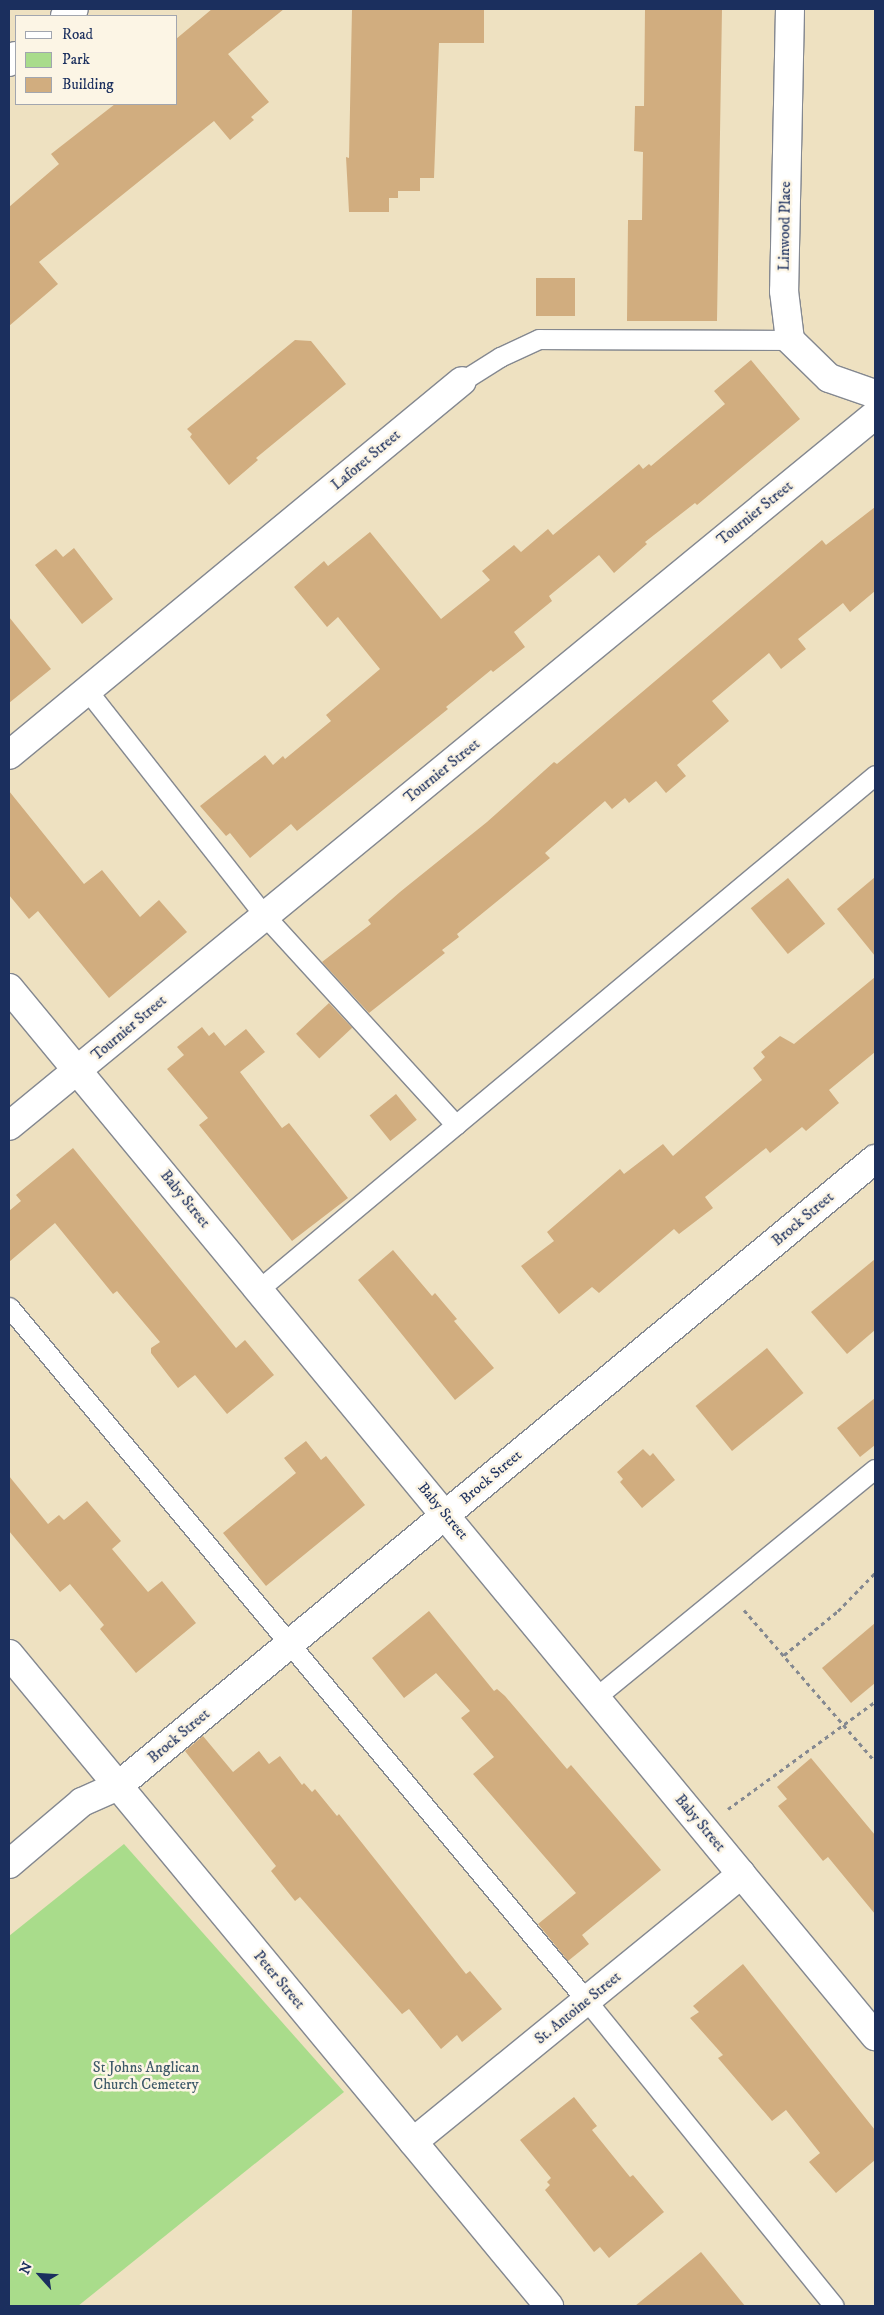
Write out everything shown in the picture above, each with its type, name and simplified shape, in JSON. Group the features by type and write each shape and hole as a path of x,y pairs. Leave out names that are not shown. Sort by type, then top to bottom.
{"street":[{"name":"Linwood Place","path":"790,9 784,291 790,340"},
{"path":"790,340 829,378 875,394"},
{"name":"Laforet Street","path":"9,755 462,381"},
{"name":"Tournier Street","path":"9,1126 875,415"},
{"name":"Baby Street","path":"9,988 875,2036"},
{"name":"Brock Street","path":"9,1864 82,1802 118,1786 875,1159"},
{"name":"Peter Street","path":"9,1654 549,2306"},
{"name":"St. Antoine Street","path":"413,2142 742,1874"}],"lane":[{"name":"Laforet Street","path":"462,381 500,356 539,339 790,340"},
{"path":"87,690 266,916 456,1125"},
{"path":"259,1289 875,775"},
{"path":"9,1307 587,2001 834,2306"},
{"path":"596,1697 875,1469"}],"path":[{"path":"784,1655 838,1611 875,1573"},
{"path":"727,1590 845,1724 875,1761"},
{"path":"704,1828 875,1702"}],"green space":[{"name":"St Johns Anglican Church Cemetery","path":"124,1844 344,2092 78,2306 9,2306 9,1936"}],"building":[{"path":"212,9 284,9 228,54 269,102 251,117 254,120 230,140 214,121 39,262 58,284 9,326 9,207 59,164 51,154 114,105 178,105 178,37"},
{"path":"352,9 484,9 484,43 439,43 434,178 420,178 420,191 398,191 398,198 389,198 389,212 349,212 346,157 349,158"},
{"path":"645,9 722,9 717,321 627,321 628,220 642,220 643,152 634,151 635,106 644,106"},
{"path":"536,278 575,278 575,316 536,316"},
{"path":"295,340 311,341 346,384 256,458 258,460 229,485 190,437 192,434 187,429"},
{"path":"751,360 800,419 697,505 695,503 645,542 647,544 614,573 599,555 549,596 552,601 514,632 525,647 493,672 491,670 446,707 448,709 297,831 291,824 250,858 230,833 226,836 200,806 265,755 273,765 283,756 285,759 331,721 326,715 380,669 338,617 327,627 294,587 324,561 328,566 370,532 441,619 490,580 482,571 514,545 521,552 548,529 553,535 639,464 643,469 649,464 651,466 725,404 714,391"},
{"path":"875,507 875,591 850,612 843,603 798,639 806,649 781,669 769,653 712,701 729,721 677,765 686,776 666,793 656,781 629,803 625,798 612,809 605,801 545,853 550,858 457,934 459,937 442,950 445,953 369,1013 322,962 371,924 368,920 487,822 554,762 557,764 822,540 826,545"},
{"path":"74,548 113,599 82,624 35,565 56,549 63,557"},
{"path":"9,617 51,669 9,703"},
{"path":"9,791 84,884 102,870 140,917 159,900 187,932 109,998 38,911 29,919 9,895"},
{"path":"875,877 875,956 837,909"},
{"path":"788,878 825,924 788,954 751,908"},
{"path":"875,977 875,1052 829,1090 839,1103 806,1131 802,1127 770,1153 766,1148 705,1197 713,1208 679,1234 674,1229 599,1293 592,1287 559,1314 521,1266 554,1241 547,1232 620,1169 624,1174 663,1144 673,1156 762,1080 753,1068 765,1057 761,1052 780,1036 794,1044"},
{"path":"329,1003 352,1028 319,1059 296,1034"},
{"path":"202,1027 209,1036 214,1032 225,1046 246,1029 265,1052 240,1072 282,1128 289,1123 348,1198 292,1241 199,1125 208,1118 167,1069 184,1055 177,1047"},
{"path":"396,1094 417,1120 390,1141 370,1115"},
{"path":"73,1148 236,1348 245,1340 274,1375 227,1414 195,1375 178,1388 151,1353 151,1348 160,1342 117,1291 113,1294 55,1223 9,1262 9,1211 21,1201 16,1195"},
{"path":"393,1250 432,1296 435,1293 457,1319 454,1321 494,1368 455,1400 358,1280"},
{"path":"875,1259 875,1330 847,1354 811,1312"},
{"path":"767,1348 804,1393 732,1451 696,1406"},
{"path":"875,1398 875,1445 860,1457 837,1428"},
{"path":"306,1441 321,1460 326,1456 365,1505 266,1586 223,1533 296,1473 284,1458"},
{"path":"643,1449 650,1456 653,1453 675,1480 642,1508 620,1482 623,1479 617,1472"},
{"path":"9,1476 48,1524 59,1515 64,1520 87,1501 121,1541 112,1549 148,1592 162,1581 196,1623 136,1673 100,1629 104,1625 70,1584 60,1592 9,1531"},
{"path":"429,1611 494,1691 497,1689 505,1696 567,1769 571,1765 661,1870 582,1935 589,1944 568,1961 538,1924 576,1893 473,1774 494,1757 461,1718 470,1711 436,1673 404,1698 372,1658"},
{"path":"875,1623 875,1683 851,1703 822,1668"},
{"path":"203,1736 233,1772 259,1751 269,1764 280,1756 302,1785 304,1783 312,1792 315,1789 337,1816 339,1814 466,1974 470,1971 502,2009 462,2042 457,2035 441,2049 409,2009 402,2014 300,1897 295,1901 271,1871 276,1866 185,1751"},
{"path":"811,1758 875,1835 875,1914 828,1857 823,1861 778,1806 787,1799 777,1787"},
{"path":"743,1964 875,2130 875,2160 836,2193 809,2162 820,2153 786,2110 772,2121 718,2058 723,2055 690,2018 699,2012 693,2006"},
{"path":"574,2097 597,2126 592,2130 630,2177 633,2175 664,2212 609,2258 600,2247 594,2252 545,2190 550,2185 547,2182 551,2178 520,2140"},
{"path":"701,2252 745,2306 635,2306"}]}
